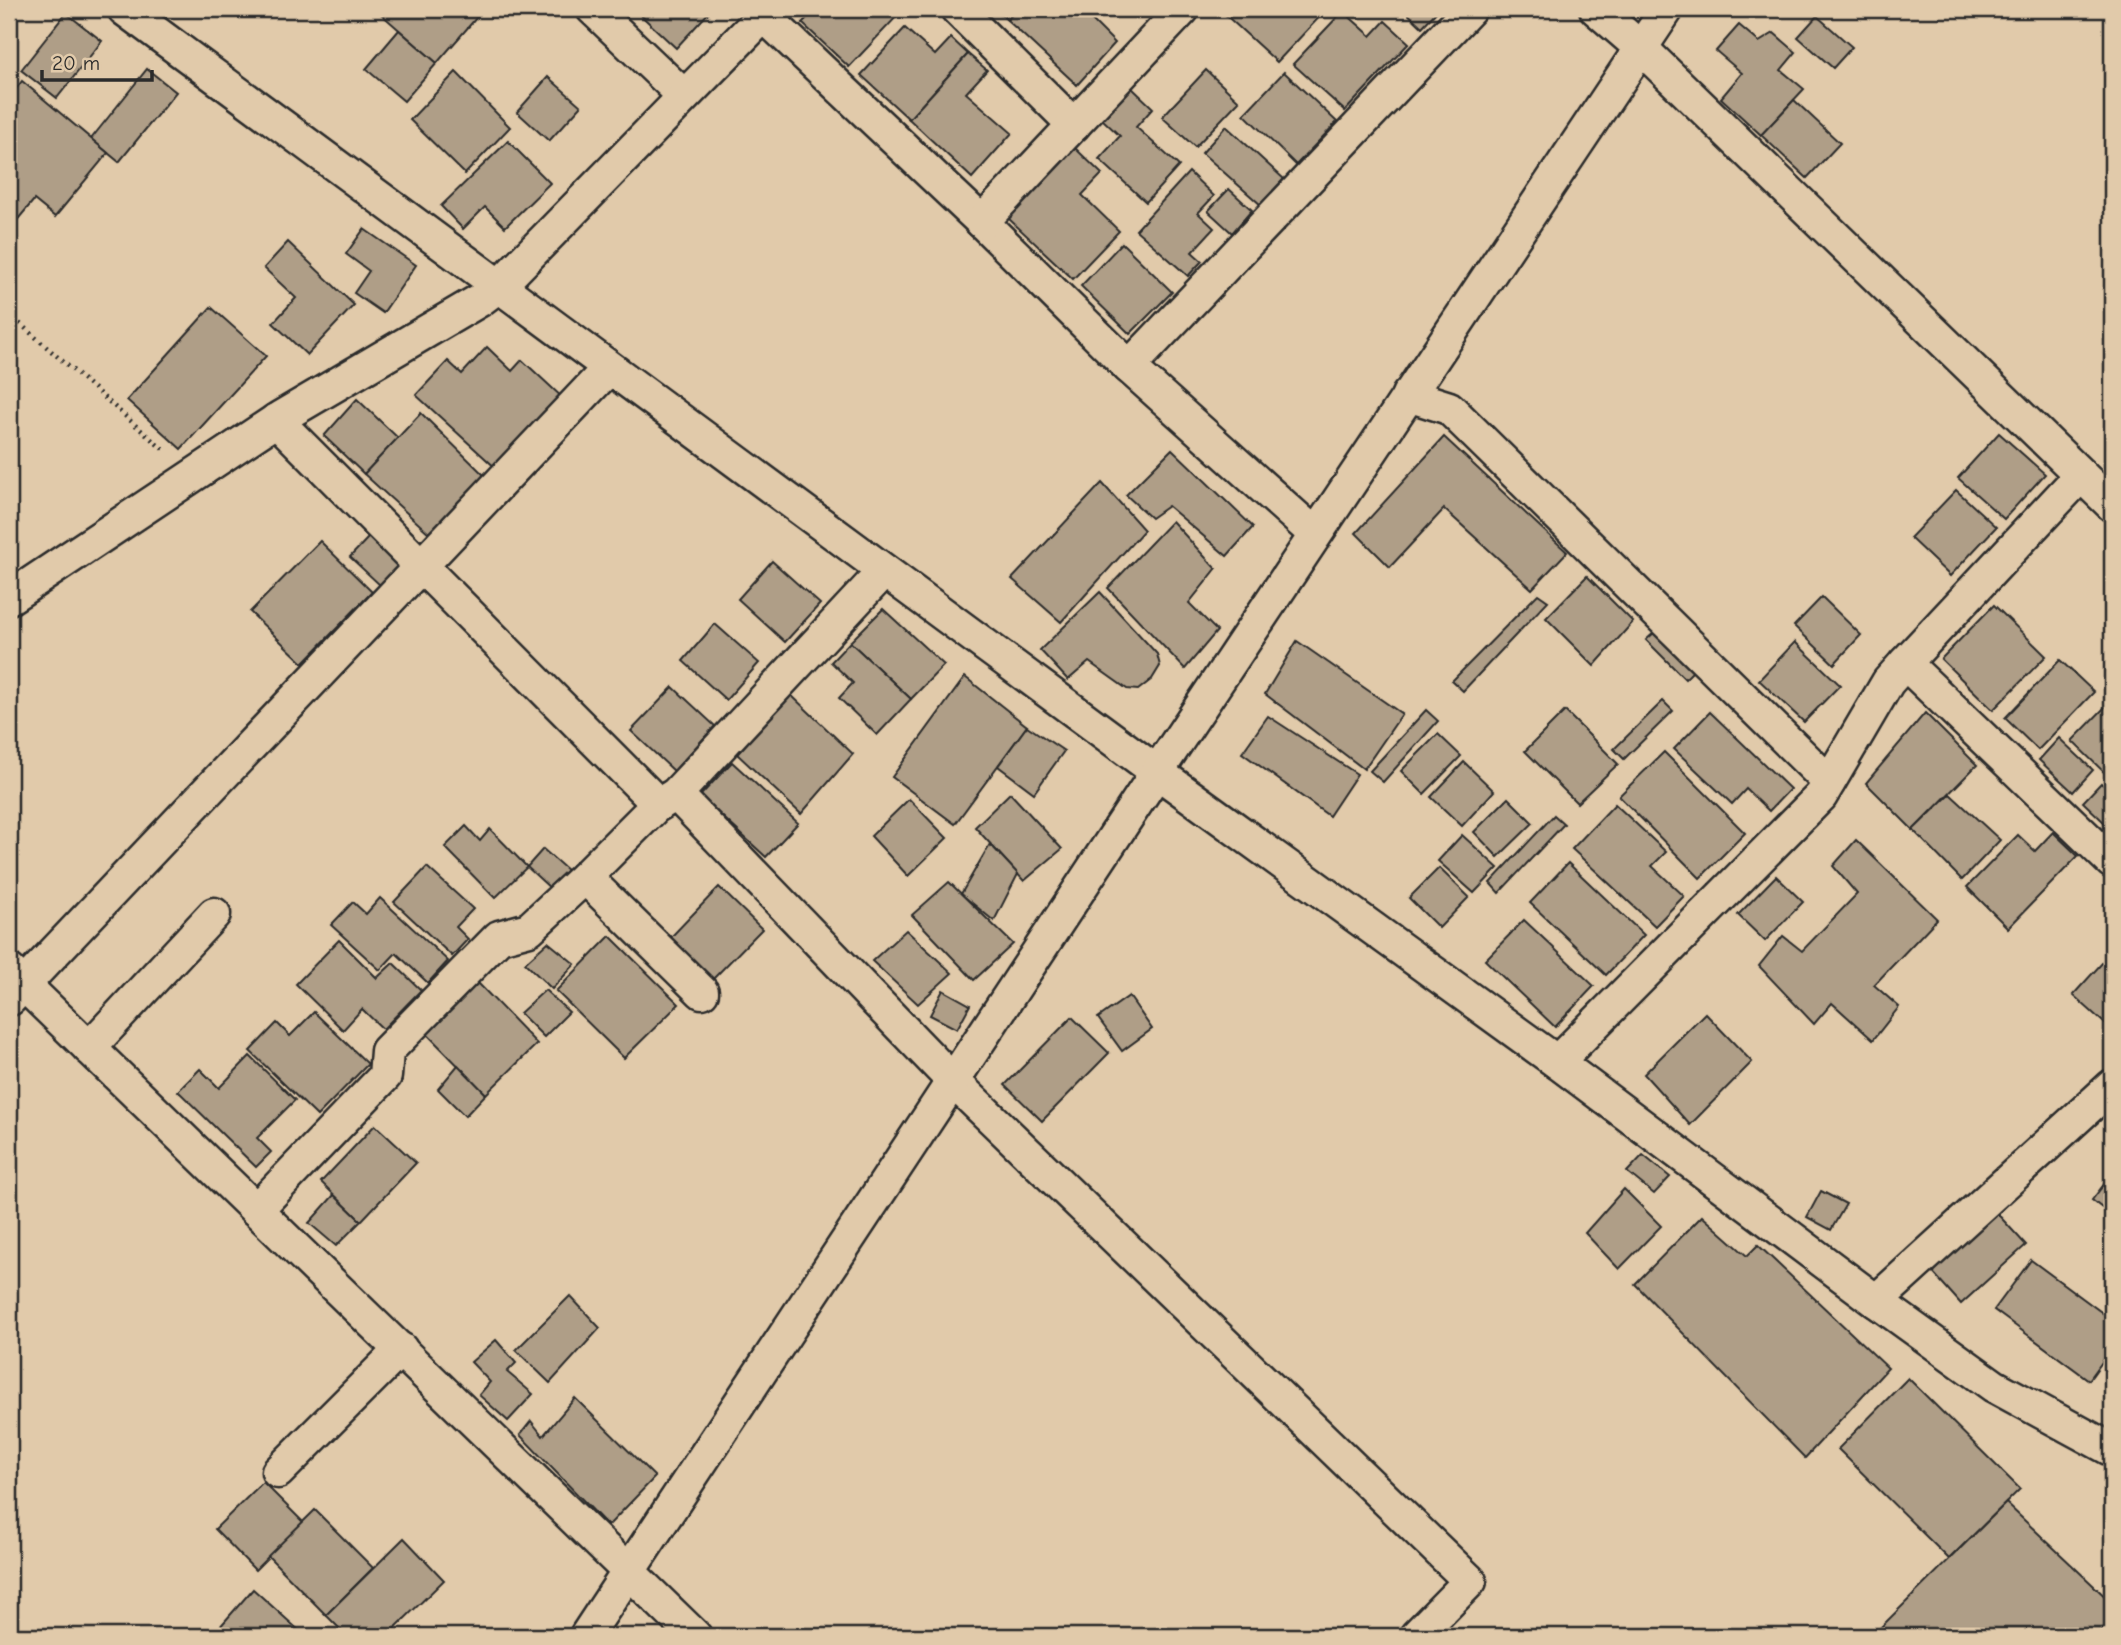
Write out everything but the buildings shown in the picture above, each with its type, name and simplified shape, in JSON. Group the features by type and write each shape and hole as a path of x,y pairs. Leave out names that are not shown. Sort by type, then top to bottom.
{"street":[{"path":"124,9 1157,772 1557,1062 1876,1301 1994,1386 2112,1450"},
{"path":"593,9 684,96"},
{"path":"957,9 1074,125"},
{"path":"982,222 1183,9"},
{"path":"1129,367 1470,9"},
{"path":"1596,9 1641,48 2112,505"},
{"path":"586,1636 1315,534 1667,9"},
{"path":"9,598 276,420 480,300 500,285 764,11 1129,367 1315,534"},
{"path":"609,368 422,566 14,985 89,1048 695,1636"},
{"path":"1408,395 1449,408 1829,782"},
{"path":"276,420 422,566 667,799 953,1081 1470,1581 1416,1636"},
{"path":"1557,1062 1821,796 1888,682 2081,475"},
{"path":"256,1210 386,1076 387,1051 480,956 499,937 529,929 667,799 884,571"},
{"path":"1905,663 2112,862"},
{"path":"584,877 702,992"},
{"path":"89,1048 214,914"},
{"path":"1876,1301 2112,1086"},
{"path":"278,1472 401,1349"}],"path":[{"path":"9,314 193,476"}]}
